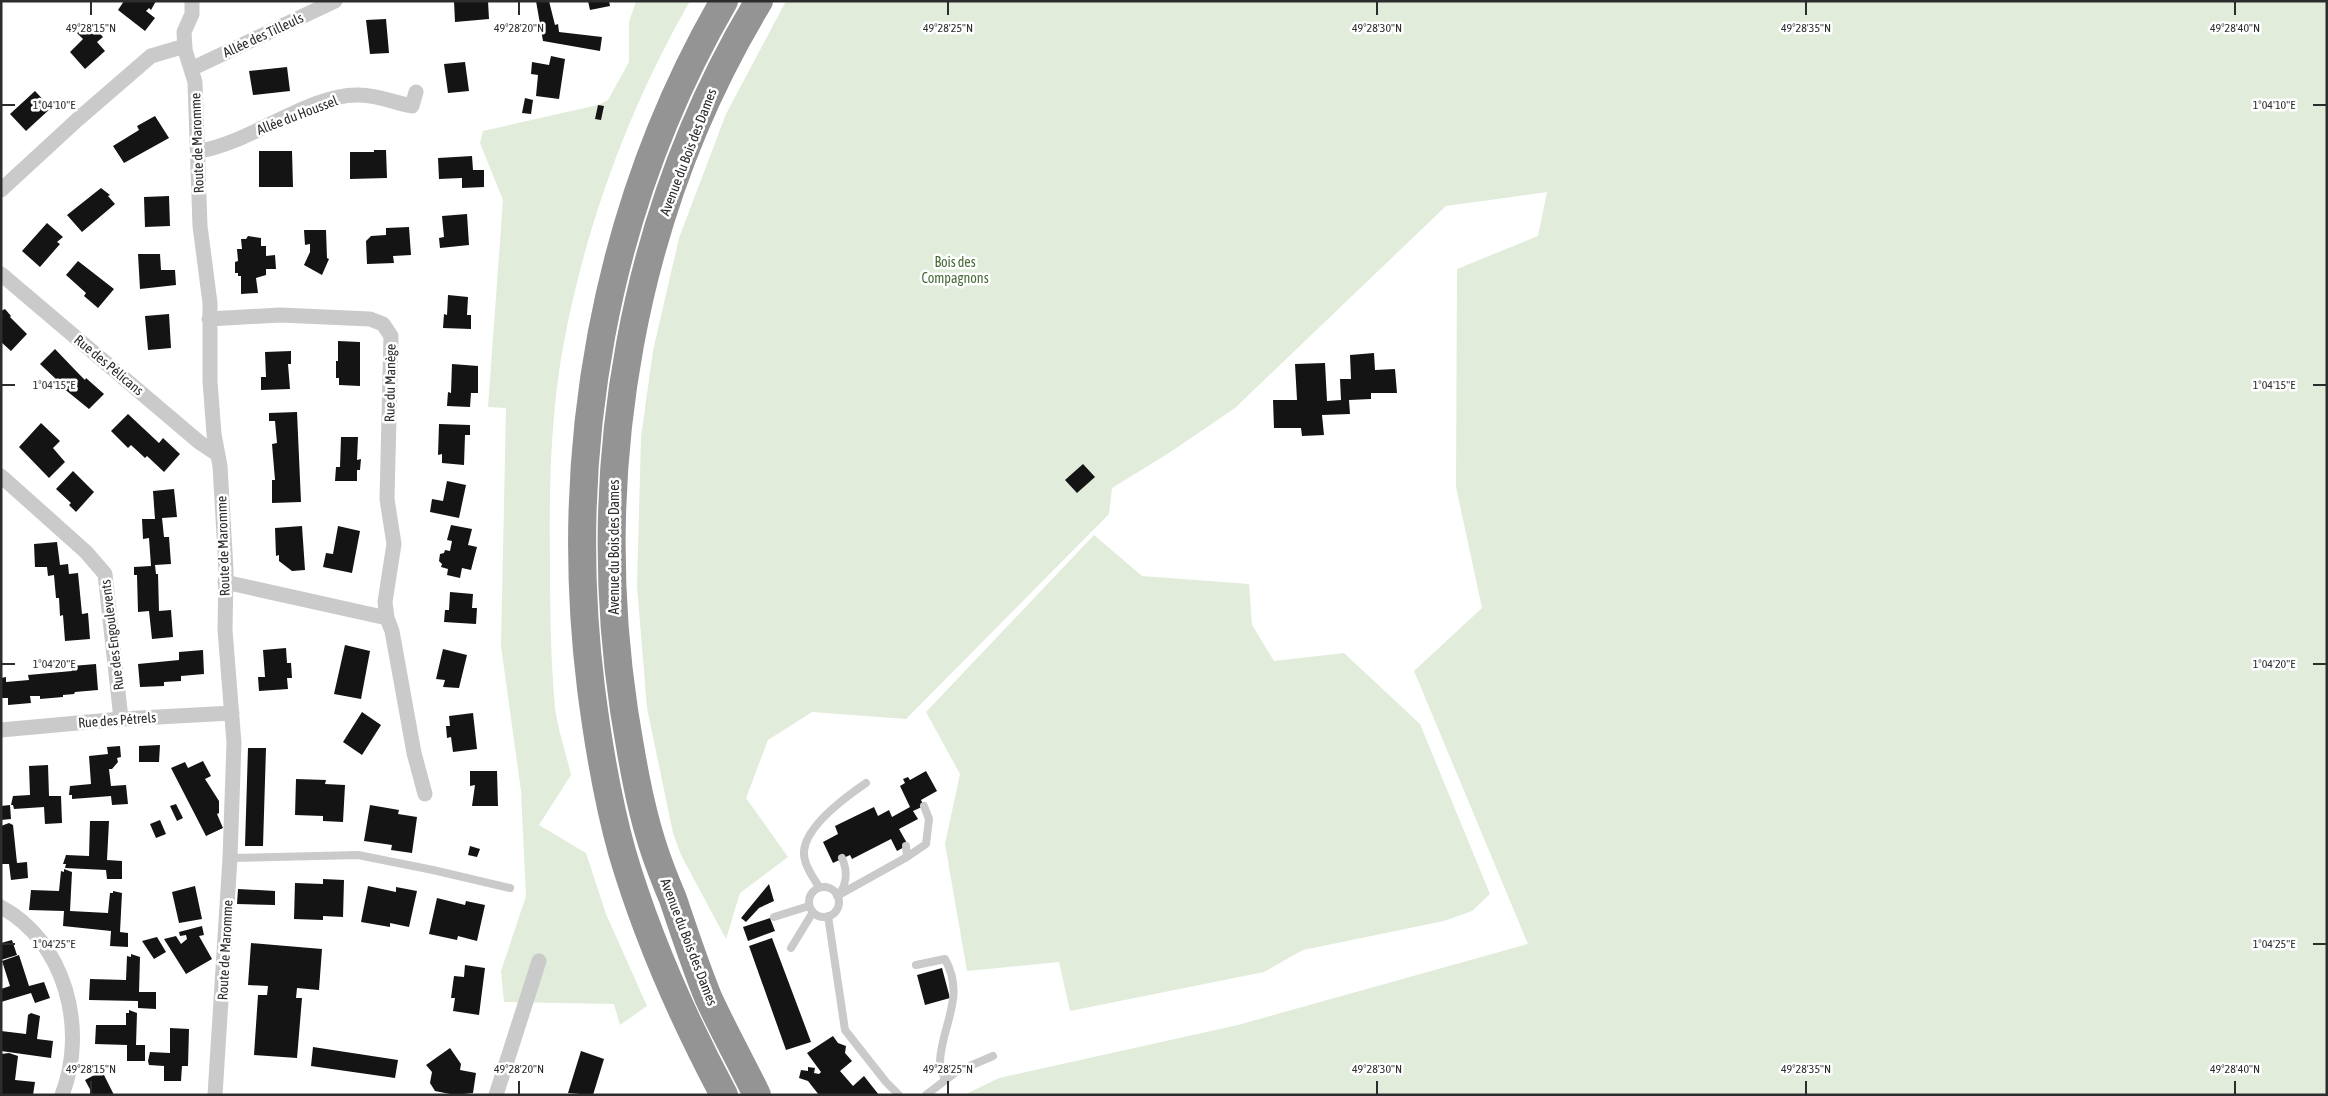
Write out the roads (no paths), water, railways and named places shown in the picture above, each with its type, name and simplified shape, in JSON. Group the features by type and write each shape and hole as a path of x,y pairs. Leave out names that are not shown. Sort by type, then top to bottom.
{"highway":[{"path":"724,1 687,71 662,127 640,186 620,253 605,312 594,373 586,443 582,528 582,583 586,650 606,783 622,850 645,922 667,980 724,1095"},
{"name":"Avenue du Bois des Dames","path":"757,1095 708,996 651,840 630,748 616,654 611,588 611,512 617,431 628,354 648,268 672,188 701,112 739,35 759,1"}],"street":[{"name":"Route de Maromme","path":"192,1 192,14 184,32 185,46 194,82 199,151 200,226 208,274 210,381 226,570 225,630 232,712 234,767 215,1095"},
{"name":"Allée des Tilleuls","path":"191,69 335,1"},
{"path":"1,190 77,120 151,56 185,46"},
{"name":"Allée du Houssel","path":"199,151 226,144 336,98 360,95 412,106 416,92"},
{"name":"Rue des Pélicans","path":"1,274 199,442 217,454"},
{"name":"Rue du Manège","path":"209,319 280,314 370,319 383,324 391,336 387,499 394,544 385,602 414,753 425,794"},
{"name":"Rue des Engoulevents","path":"1,476 92,558 105,574 121,719"},
{"path":"225,582 387,618"},
{"name":"Rue des Pétrels","path":"1,730 121,719 232,712"},
{"path":"1,907 19,917 40,939 61,976 68,1000 72,1045 70,1067 62,1095"},
{"path":"496,1095 540,961"}],"lane":[{"path":"819,887 806,864 804,851 808,840 832,806 866,783"},
{"path":"838,896 907,858 926,844 929,819 924,806"},
{"path":"906,846 907,858"},
{"path":"230,858 358,855 510,888"},
{"path":"811,909 820,916 828,916 836,910 838,896 844,887 846,874 842,858"},
{"path":"791,948 811,909 809,897 819,887 828,887 838,896"},
{"path":"774,917 811,909"},
{"path":"828,916 845,1030 886,1082 899,1095"},
{"path":"916,965 945,959 949,966 955,994 940,1062 945,1080"},
{"path":"926,1095 956,1072 993,1056"}],"park label":[{"name":"Bois des Compagnons","path":"955,270"}]}
